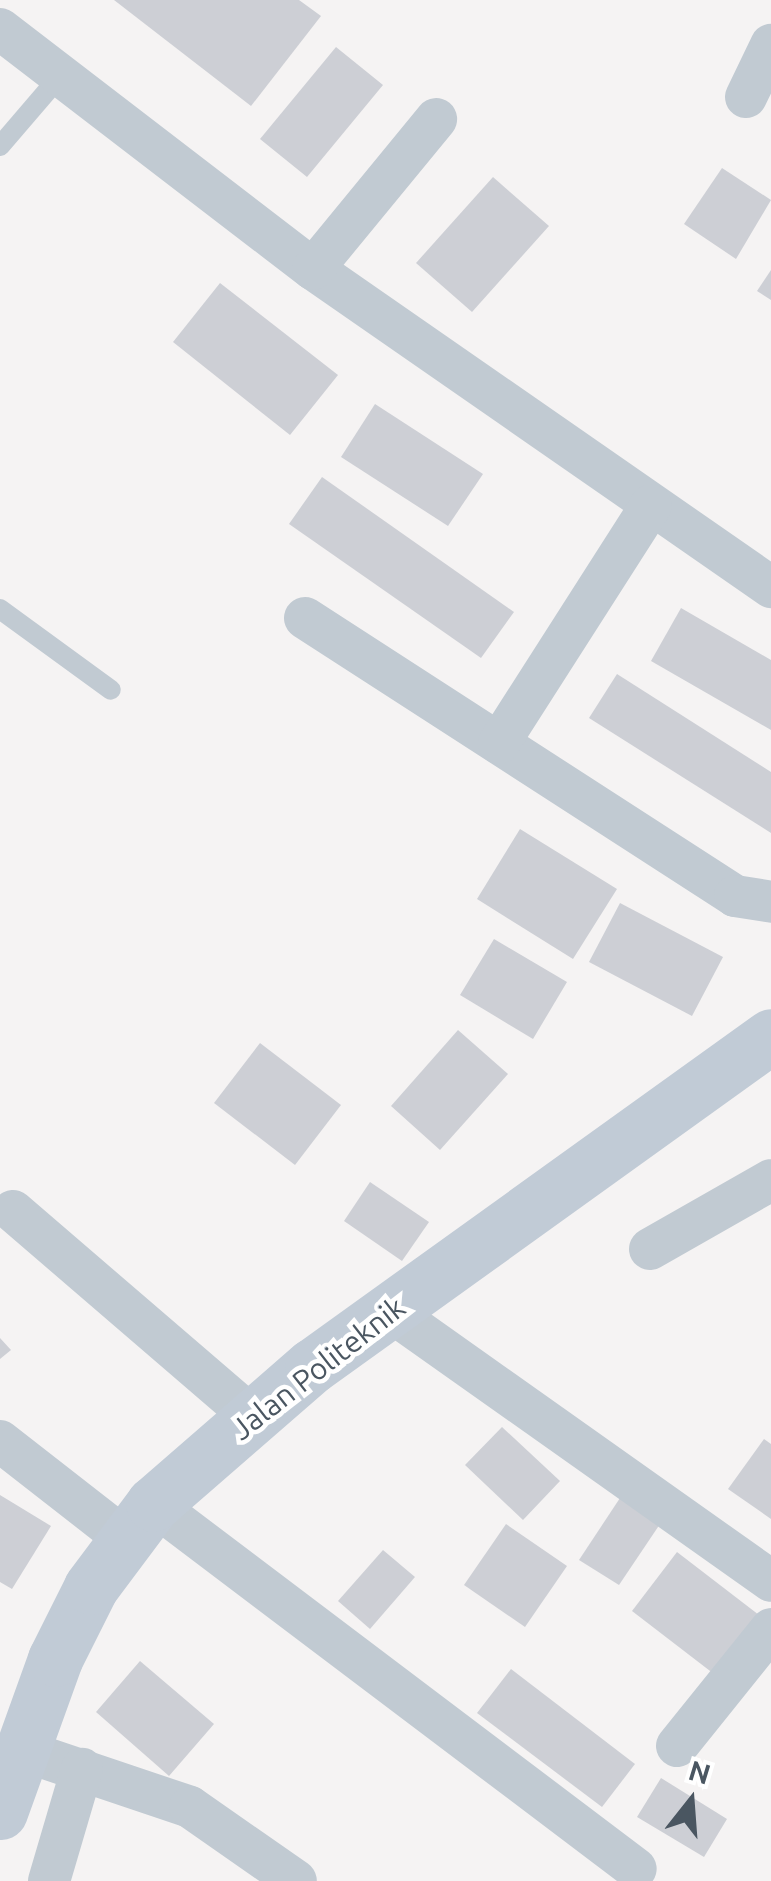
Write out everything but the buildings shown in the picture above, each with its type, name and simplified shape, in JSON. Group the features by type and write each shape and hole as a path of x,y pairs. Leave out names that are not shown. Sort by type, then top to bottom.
{"street":[{"path":"0,28 313,269 771,586"},
{"path":"746,97 771,45"},
{"path":"313,269 436,120"},
{"path":"500,744 651,504"},
{"path":"305,618 735,896 771,902"},
{"name":"Jalan Politeknik","path":"0,1812 55,1659 91,1587 139,1521 251,1416 771,1036"},
{"path":"650,1249 771,1180"},
{"path":"13,1211 251,1416"},
{"path":"390,1311 771,1581"},
{"path":"0,1440 139,1521 636,1868"},
{"path":"678,1746 771,1629"},
{"path":"21,1750 190,1807 294,1880"},
{"path":"49,1881 82,1770"}],"lane":[{"path":"0,146 60,76"},
{"path":"0,608 111,690"}]}
